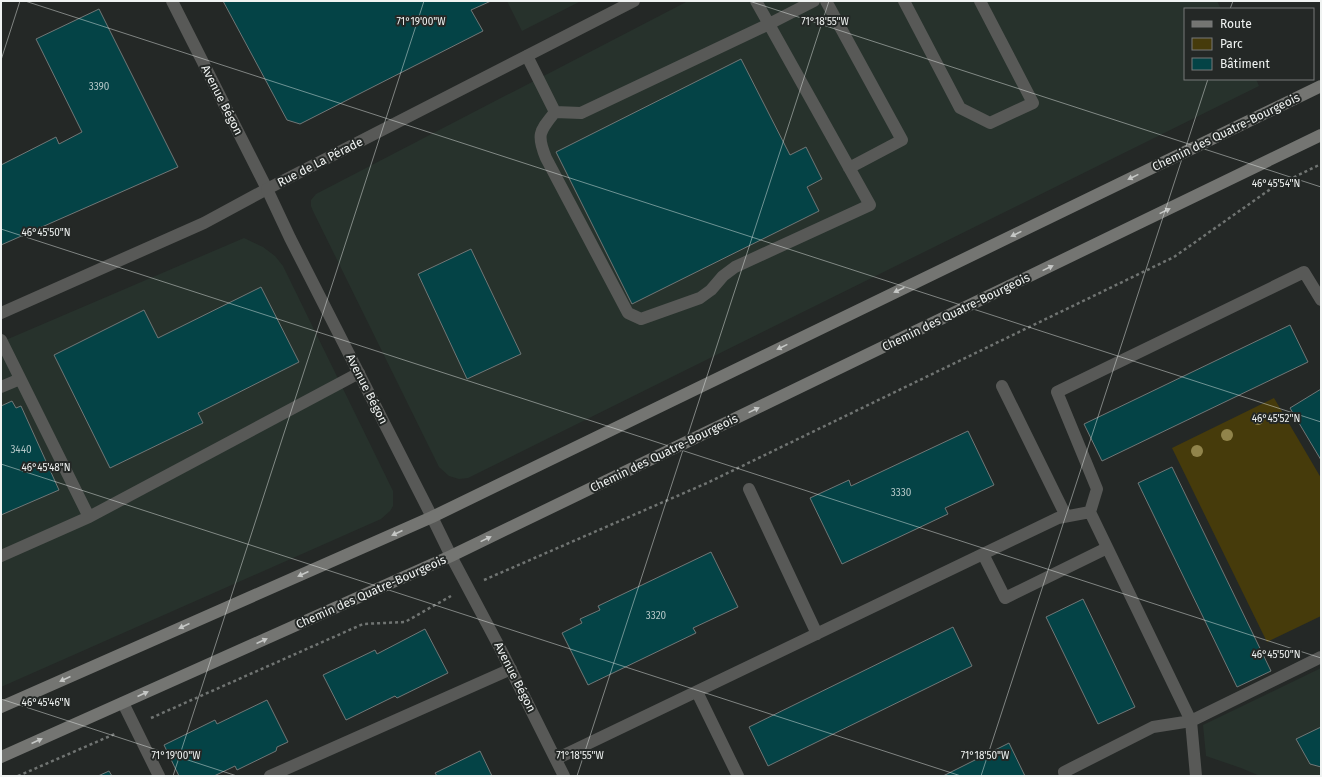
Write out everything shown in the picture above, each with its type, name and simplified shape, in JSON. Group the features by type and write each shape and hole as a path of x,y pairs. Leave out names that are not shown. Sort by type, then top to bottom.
{"main road":[{"name":"Chemin des Quatre-Bourgeois","path":"1,707 432,517 1321,86"},
{"name":"Chemin des Quatre-Bourgeois","path":"1,757 451,556 1321,135"}],"street":[{"name":"Avenue Bégon","path":"172,1 267,189 290,238 451,556 511,669 564,776"},
{"name":"Rue de La Pérade","path":"1,313 204,223 267,189 634,1"},
{"path":"555,112 541,129 541,145 546,158 628,313 641,318 700,298 712,290 723,276 735,267 870,205 756,1"},
{"path":"555,112 581,113 769,24 814,1"},
{"path":"826,1 902,140 849,168"},
{"path":"904,1 960,108 990,123 1032,103 980,1"},
{"path":"527,56 555,112"},
{"path":"1196,776 1191,721 1090,512 1097,489 1057,392 1304,272 1321,300"},
{"path":"1,340 89,517"},
{"path":"1,556 89,517 359,373"},
{"path":"1,387 20,379"},
{"path":"1002,386 1066,516"},
{"path":"749,489 816,634"},
{"path":"556,759 1058,518 1090,512"},
{"path":"982,554 1005,598 1108,548"},
{"path":"1065,776 1064,772 1153,727 1191,721 1321,657"},
{"path":"270,776 511,669"},
{"path":"697,692 738,776"},
{"path":"123,703 159,776"}],"path":[{"path":"18,776 363,624 405,622 467,587 707,483 1174,257 1272,188 1321,164"}],"shaded area":[{"path":"507,1 581,1 522,31"},
{"path":"688,1 1217,1 1220,8 1184,8 1184,80 1256,80 1259,86 468,478 459,479 449,476 439,467 313,211 311,200 316,194"},
{"path":"244,238 263,247 275,256 283,266 393,491 393,506 381,519 1,687 1,342"},
{"path":"1321,668 1321,776 1260,776 1206,756 1203,725"}],"green space":[{"path":"1274,398 1321,478 1321,616 1267,642 1172,448"}],"building":[{"path":"223,1 491,1 471,10 483,31 300,124 287,120"},
{"path":"99,9 178,167 1,245 1,165 56,137 59,144 82,132 36,39"},
{"path":"741,59 790,155 806,147 822,179 807,187 819,211 632,304 556,152"},
{"path":"471,249 521,354 467,379 418,274"},
{"path":"261,287 299,362 198,413 203,423 110,468 54,355 144,310 158,338"},
{"path":"1290,325 1308,362 1102,461 1084,424"},
{"path":"1321,389 1321,460 1290,408"},
{"path":"12,401 16,408 21,406 59,490 1,515 1,406"},
{"path":"968,431 994,485 945,508 948,514 842,564 810,498 849,480 851,486"},
{"path":"1172,467 1271,671 1237,687 1138,483"},
{"path":"711,552 738,607 693,628 696,633 588,685 562,633 582,623 580,619 600,610 598,606"},
{"path":"1083,599 1135,707 1098,724 1046,617"},
{"path":"953,627 972,666 768,766 749,727"},
{"path":"425,629 448,673 397,698 395,696 346,720 323,675 375,650 377,654"},
{"path":"267,700 288,742 277,747 276,751 237,770 235,766 214,776 179,776 164,745 215,720 217,724"},
{"path":"1321,727 1321,767 1310,764 1296,739"},
{"path":"1009,743 1025,776 943,776"},
{"path":"480,751 492,776 437,776 435,773"},
{"path":"109,771 112,776 98,776"}]}
